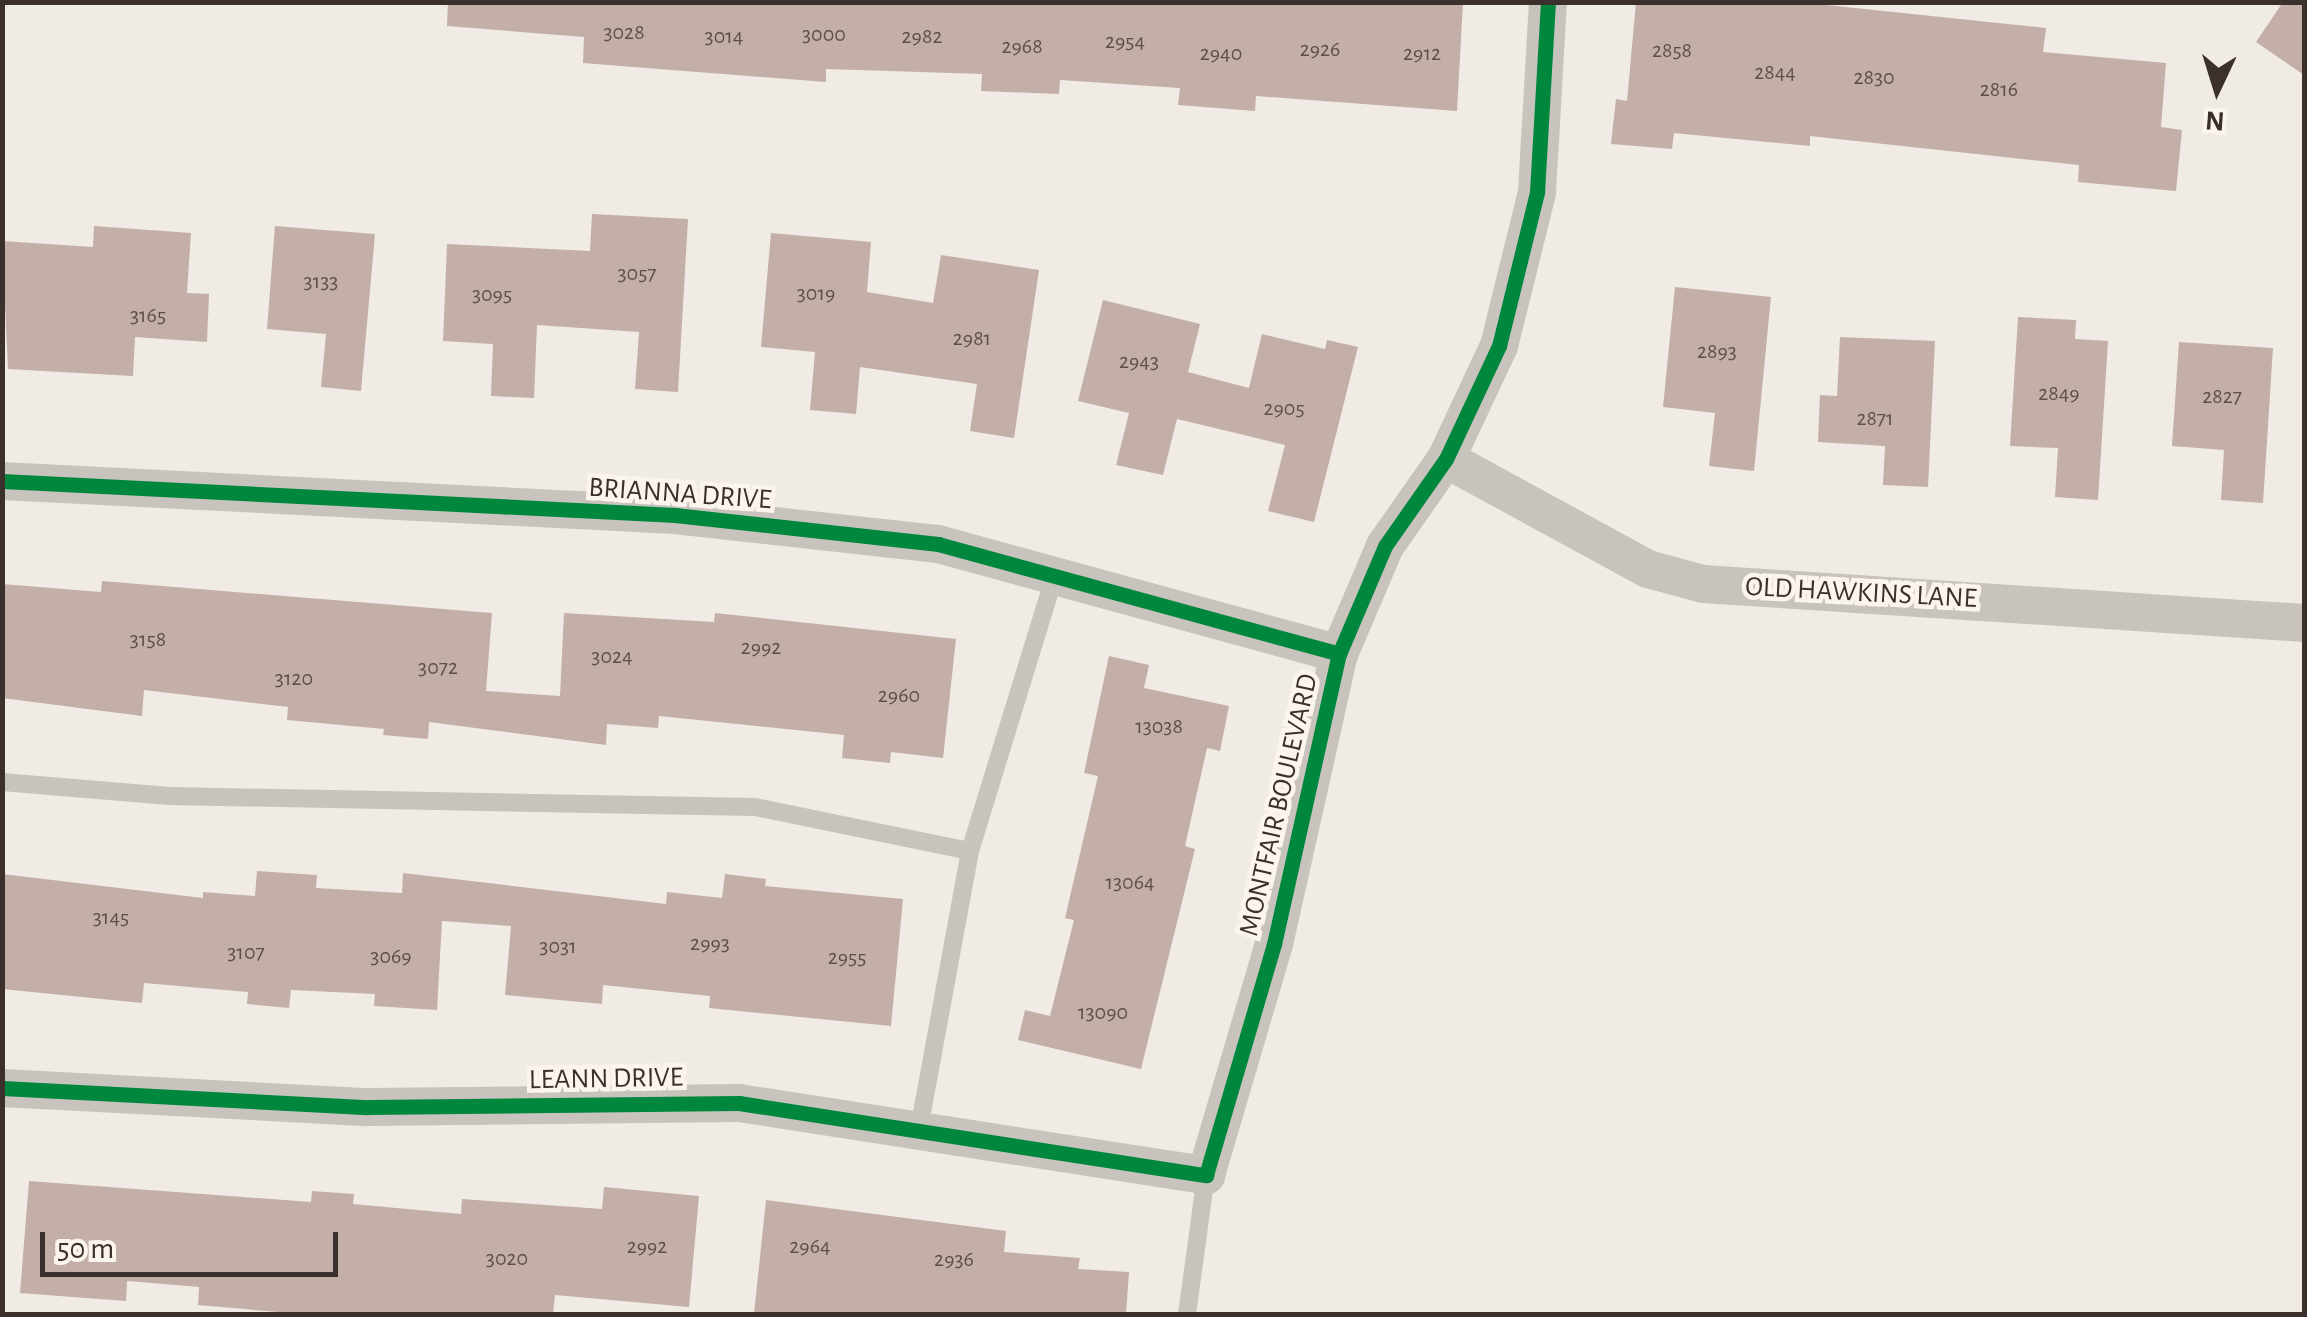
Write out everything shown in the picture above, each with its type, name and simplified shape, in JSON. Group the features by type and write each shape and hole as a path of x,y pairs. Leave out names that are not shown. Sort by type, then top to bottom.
{"street":[{"name":"MONTFAIR BOULEVARD","path":"1206,1175 1274,944 1339,654 1385,546 1446,459 1499,346 1537,192 1548,2"},
{"name":"OLD HAWKINS LANE","path":"1446,459 1648,569 1703,584 2304,623"},
{"name":"BRIANNA DRIVE","path":"2,481 675,514 938,544 1056,570 1339,654"},
{"name":"LEANN DRIVE","path":"2,1088 368,1107 740,1103 1206,1175"}],"lane":[{"path":"919,1129 970,851 1056,570"},
{"path":"2,782 169,796 755,808 970,851"},
{"path":"1187,1314 1206,1175"}],"building":[{"path":"448,2 1463,2 1457,111 1256,96 1255,111 1178,105 1180,88 1060,80 1059,94 981,91 982,74 826,69 826,82 583,63 584,37 447,26"},
{"path":"1636,2 1817,4 2046,28 2043,52 2166,63 2161,127 2182,130 2176,191 2078,182 2079,165 1810,136 1810,146 1674,133 1672,149 1611,144 1616,99 1627,101"},
{"path":"2283,2 2304,2 2304,75 2256,42"},
{"path":"592,214 688,219 678,392 635,389 639,332 537,325 534,398 491,396 493,344 443,341 447,244 590,251"},
{"path":"94,226 191,233 187,293 209,294 207,342 135,337 133,376 8,369 2,241 93,247"},
{"path":"275,226 375,234 361,391 321,387 326,334 267,329"},
{"path":"771,233 871,242 867,292 933,303 941,255 1039,270 1014,438 970,431 977,384 860,367 856,414 810,410 815,352 761,347"},
{"path":"1675,287 1771,297 1754,471 1709,466 1715,413 1663,407"},
{"path":"1103,300 1200,324 1188,372 1249,388 1262,334 1325,349 1327,340 1358,347 1314,522 1268,511 1285,445 1177,419 1163,475 1116,465 1129,413 1078,401"},
{"path":"2018,317 2076,320 2075,339 2108,341 2098,500 2055,497 2058,448 2010,446"},
{"path":"1840,337 1935,341 1928,487 1883,485 1885,446 1818,442 1820,395 1837,396"},
{"path":"2179,342 2273,348 2263,503 2221,500 2224,450 2172,446"},
{"path":"102,581 492,613 486,691 560,696 564,613 714,622 715,613 956,639 943,758 891,752 890,763 842,758 844,735 659,716 658,728 607,724 606,745 429,722 428,739 383,735 384,729 287,720 288,707 144,690 142,716 2,698 2,584 101,592"},
{"path":"1109,656 1149,665 1144,688 1229,706 1220,751 1207,748 1185,846 1195,849 1141,1069 1018,1040 1025,1010 1050,1016 1074,920 1065,918 1098,776 1084,773"},
{"path":"257,871 317,875 316,888 402,893 403,873 666,904 667,892 722,898 725,874 766,879 765,886 903,899 891,1026 709,1008 710,996 603,985 602,1004 505,995 511,926 442,921 437,1010 374,1006 375,994 291,990 289,1008 247,1004 248,992 144,983 142,1003 2,989 2,874 203,898 203,892 255,896"},
{"path":"29,1181 311,1202 312,1191 354,1194 353,1204 461,1214 462,1199 602,1209 604,1187 699,1196 689,1307 555,1295 553,1314 301,1314 198,1305 199,1287 127,1281 126,1301 20,1293"},
{"path":"766,1200 1006,1231 1004,1252 1080,1258 1078,1269 1129,1272 1126,1314 754,1314"}],"cycle path":[{"path":"2,1088 368,1107 739,1103 1206,1175 1274,944 1339,654 1385,546 1446,459 1499,346 1537,192 1548,2"},
{"path":"2,481 675,515 938,544 1339,654"}]}
